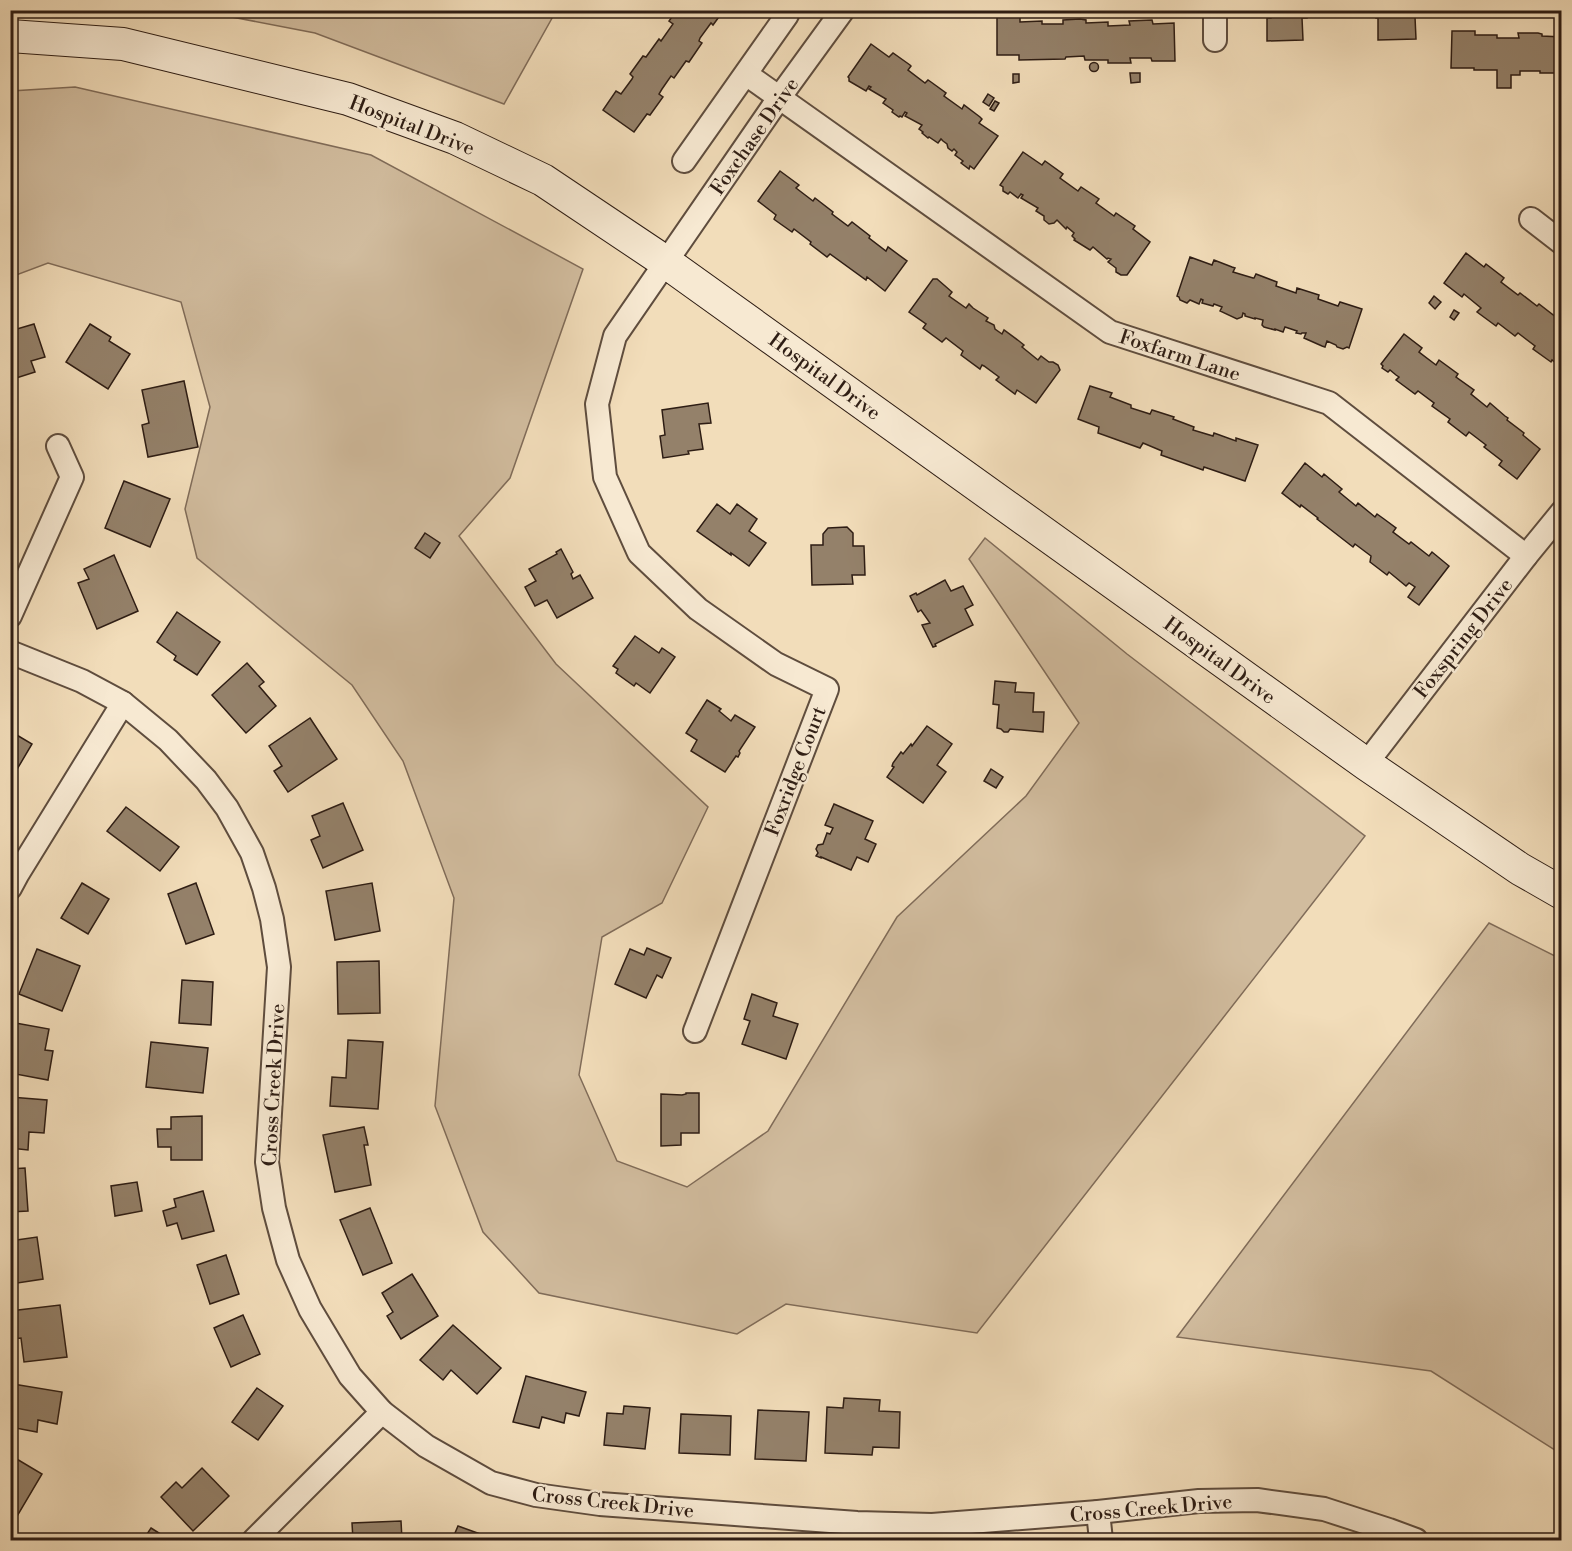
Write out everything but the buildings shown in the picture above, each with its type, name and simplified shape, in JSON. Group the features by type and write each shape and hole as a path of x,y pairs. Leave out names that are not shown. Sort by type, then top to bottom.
{"street":[{"name":"Foxchase Drive","path":"667,263 779,98 843,10"},
{"path":"1215,10 1215,40"},
{"path":"684,161 787,15"},
{"name":"Hospital Drive","path":"10,36 123,44 348,99 454,138 543,180 667,263 1366,764 1520,869 1562,893"},
{"name":"Foxfarm Lane","path":"746,74 1110,332 1329,403 1526,556"},
{"path":"1531,219 1562,243"},
{"name":"Foxridge Court","path":"667,263 615,336 597,404 604,477 639,553 698,609 776,664 827,689 695,1031"},
{"path":"10,616 72,477 58,446"},
{"name":"Foxspring Drive","path":"1366,764 1562,512"},
{"name":"Cross Creek Drive","path":"10,652 82,681 123,703 168,740 206,780 227,808 252,853 272,919 279,967 267,1162 274,1208 288,1260 310,1310 350,1376 382,1412 417,1441 491,1484 536,1495 600,1504 857,1523 932,1525 1098,1512 1199,1501 1257,1500 1324,1509 1416,1540"},
{"path":"10,888 123,703"},
{"path":"254,1540 382,1412"},
{"path":"1098,1512 1101,1540"}],"shaded area":[{"path":"201,11 556,11 504,104 315,33"},
{"path":"75,87 371,155 583,269 510,478 459,536 556,664 708,807 662,903 602,937 579,1075 617,1161 687,1187 768,1131 897,917 1026,796 1079,723 969,559 985,538 1127,654 1365,836 977,1333 786,1304 737,1334 539,1293 483,1232 435,1106 454,898 403,761 352,685 197,558 185,509 210,407 181,302 48,263 11,277 11,91"},
{"path":"1489,923 1561,959 1561,1454 1431,1371 1177,1337"}]}
